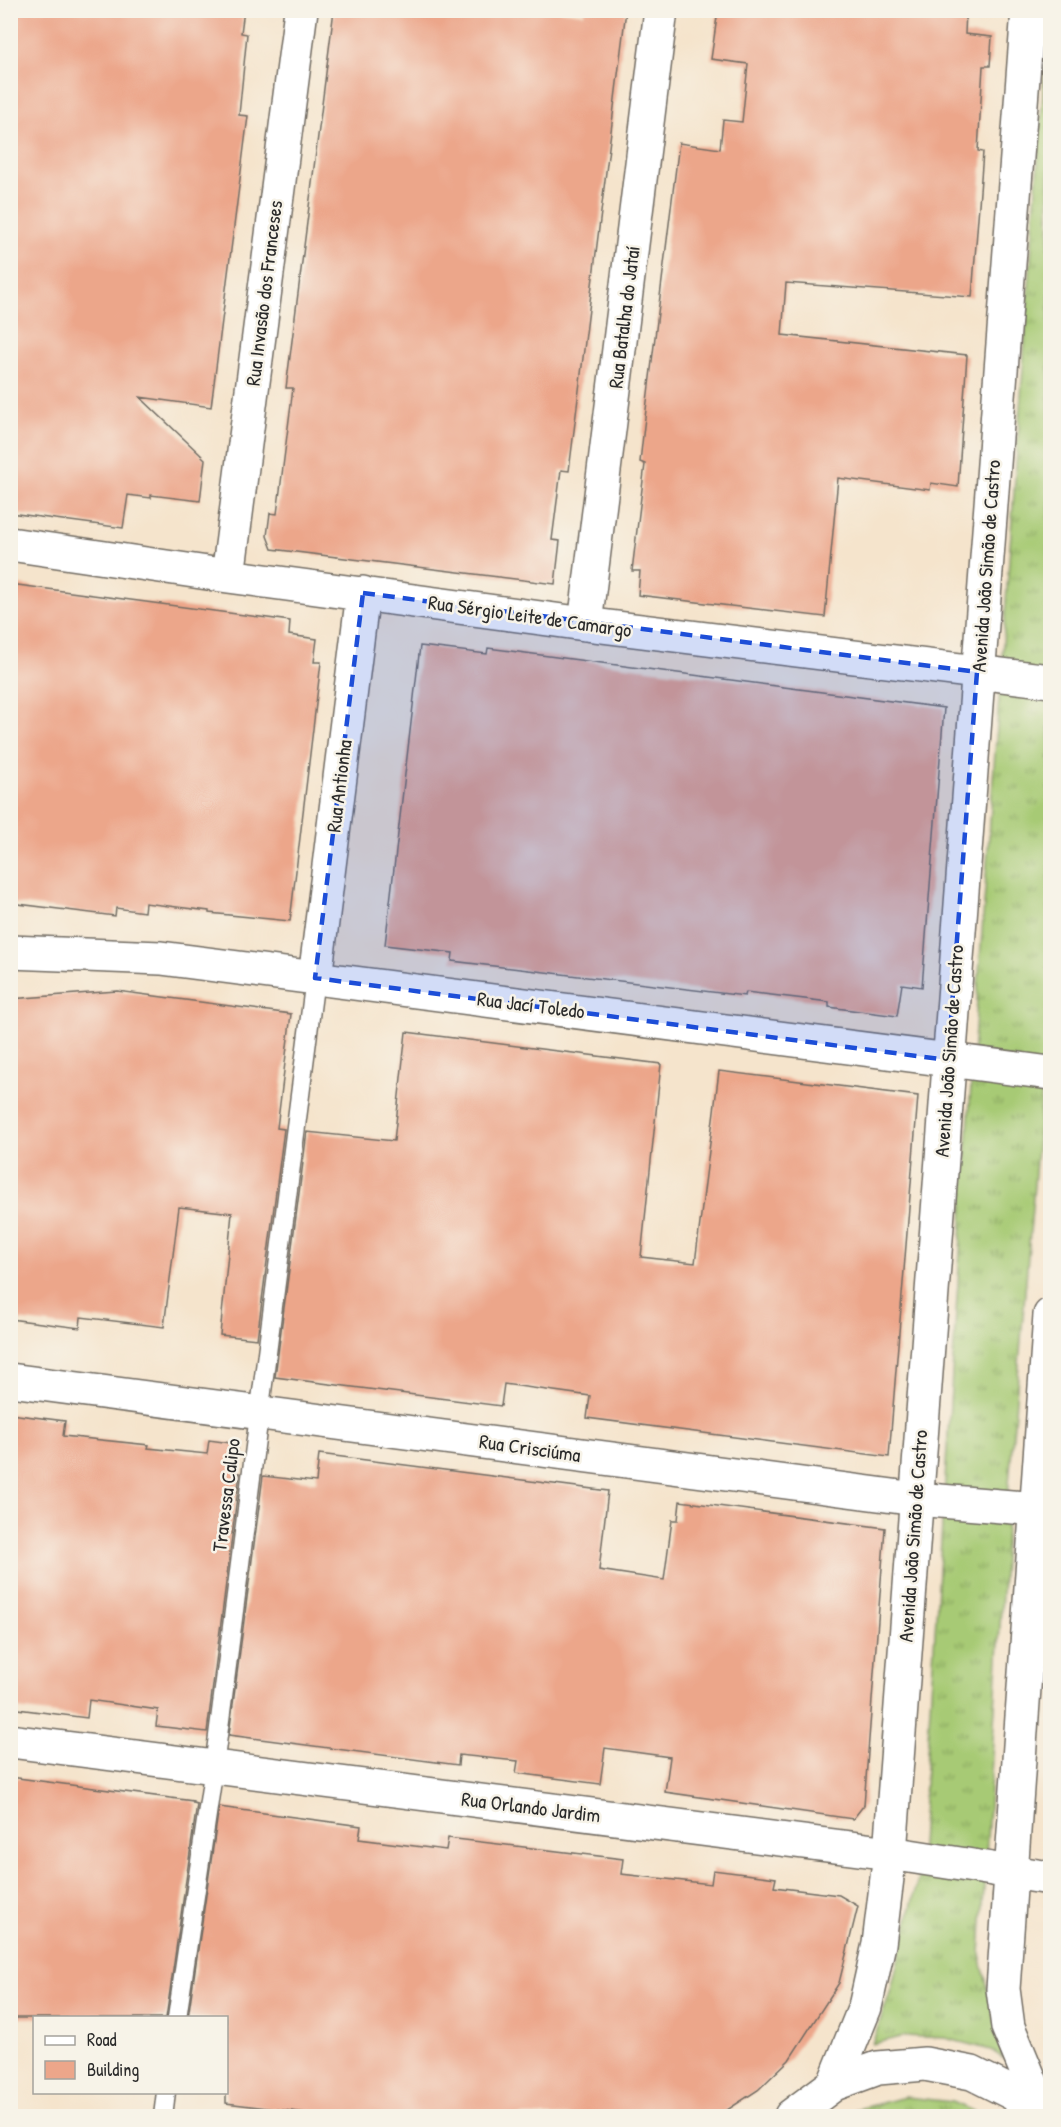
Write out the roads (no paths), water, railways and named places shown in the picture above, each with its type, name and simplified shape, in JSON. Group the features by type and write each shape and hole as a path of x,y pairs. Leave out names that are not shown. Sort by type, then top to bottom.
{"street":[{"name":"Rua Invasão dos Franceses","path":"228,576 301,10"},
{"name":"Rua Batalha do Jataí","path":"585,624 661,10"},
{"name":"Avenida João Simão de Castro","path":"834,2084 865,2007 879,1944 890,1853 1028,10"},
{"name":"Rua Sérgio Leite de Camargo","path":"10,544 585,624 1050,681"},
{"name":"Rua Antionha","path":"315,978 363,593"},
{"name":"Rua Jací Toledo","path":"10,952 161,958 1050,1073"},
{"path":"1045,2116 1008,2027 1003,1989 1010,1873 1044,1509 1050,1315"},
{"name":"Rua Crisciúma","path":"10,1380 916,1499 1044,1509"},
{"name":"Rua Orlando Jardim","path":"10,1741 890,1853 1050,1878"},
{"path":"791,2116 834,2084 878,2068 925,2064 972,2073 1014,2094 1038,2116"}],"lane":[{"name":"Travessa Calipo","path":"177,2016 214,1767 315,978"},
{"path":"163,2116 166,2094"}]}
